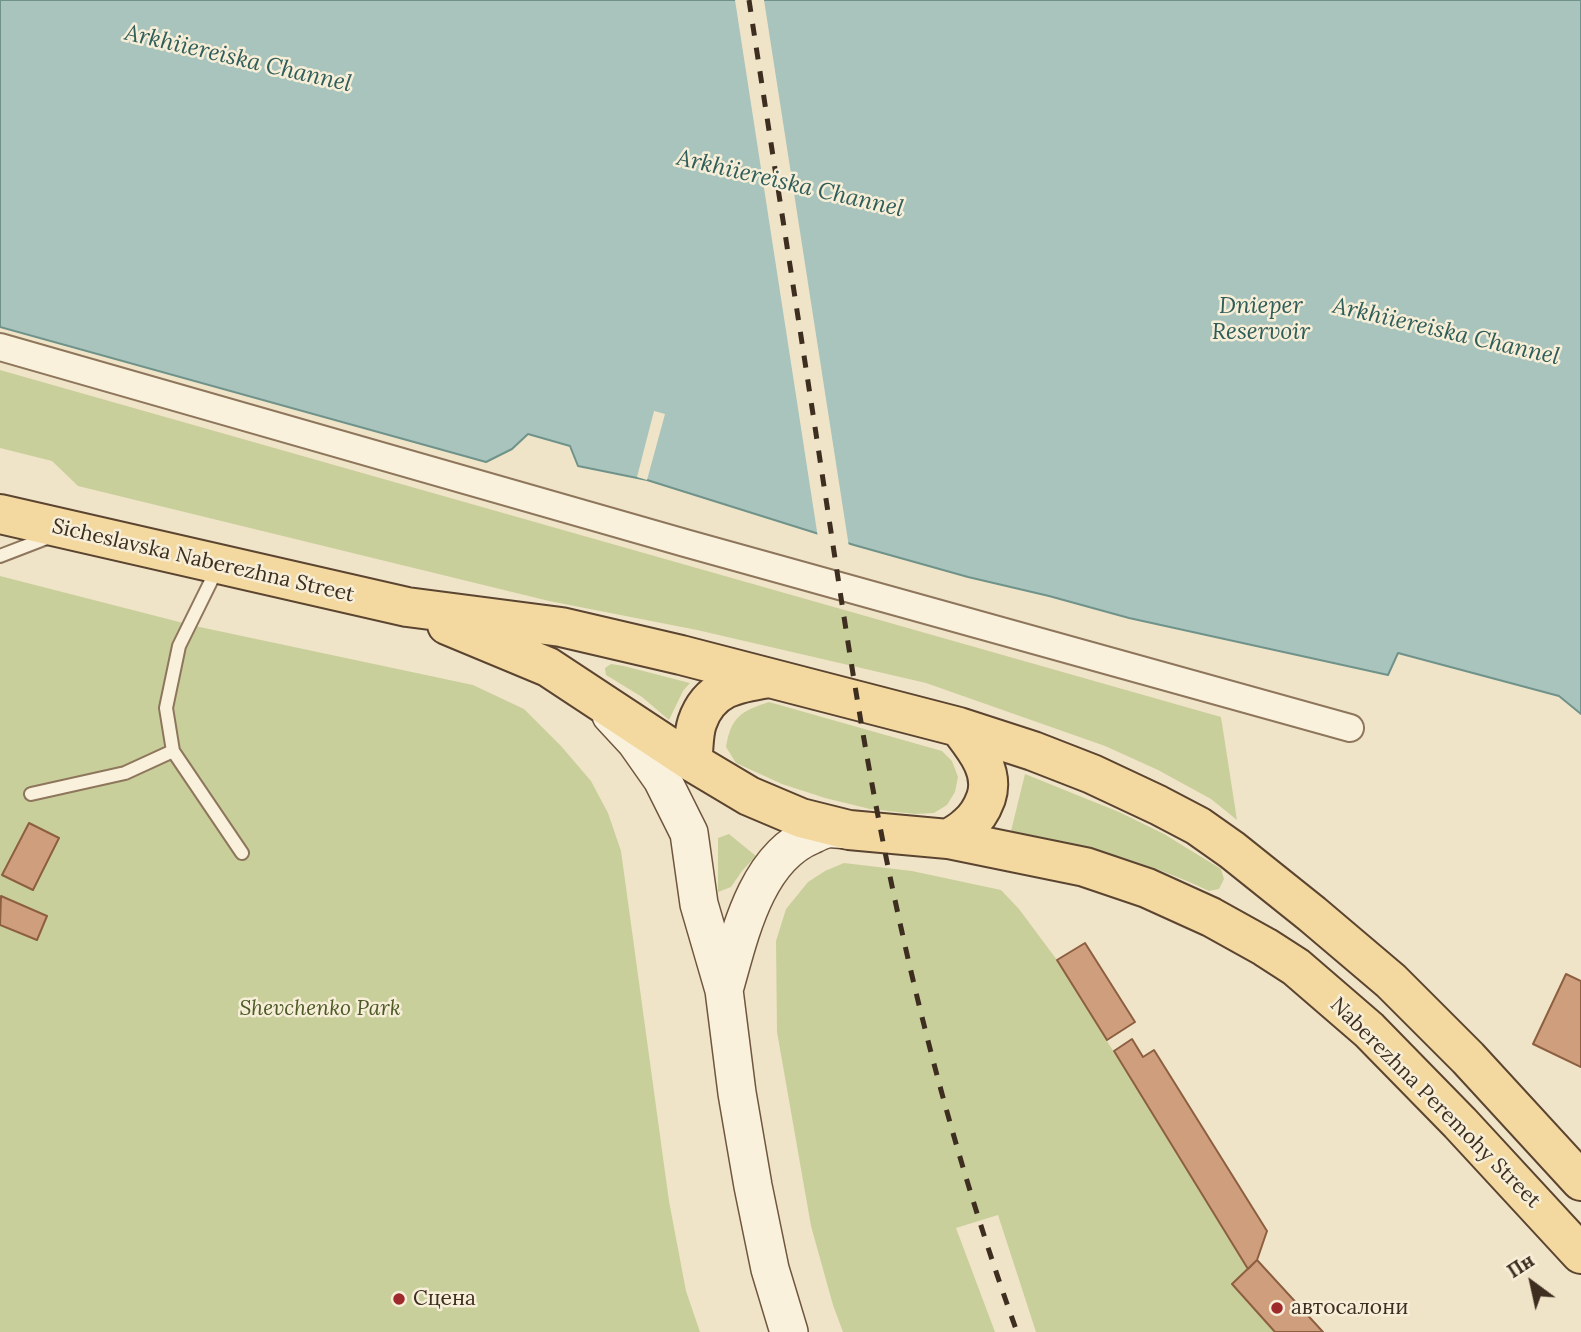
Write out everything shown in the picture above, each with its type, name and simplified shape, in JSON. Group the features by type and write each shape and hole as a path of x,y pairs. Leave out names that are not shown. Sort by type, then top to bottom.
{"main road":[{"name":"Sicheslavska Naberezhna Street","path":"0,514 407,607 561,627 771,678"},
{"name":"Sicheslavska Naberezhna Street","path":"407,607 548,667 692,762"},
{"path":"789,1332 771,1269 753,1186 737,1093 724,990 699,904 689,833 692,762 698,723 707,704 722,689 740,683 771,678 960,727 1092,774 1198,826 1312,914 1391,981 1468,1058 1581,1181"},
{"path":"596,698 636,742 662,779 689,833"},
{"path":"948,839 968,826 982,809 989,788 987,772 979,754 960,727"},
{"name":"Naberezhna Peremohy Street","path":"692,762 748,796 801,818 849,830 948,839 1085,867 1147,888 1211,916 1296,967 1369,1030 1460,1123 1581,1254"},
{"path":"724,990 749,909 766,876 786,851 803,838 826,829 849,830"}],"street":[{"path":"0,347 685,543 1350,728"}],"lane":[{"path":"0,556 67,530"},
{"path":"219,565 178,646 166,708 173,751 242,853"},
{"path":"31,794 125,773 173,751"}],"green space":[{"path":"0,370 1221,717 1237,820 1211,799 1158,770 1105,746 926,683 697,630 549,601 78,486 52,461 0,448"},
{"name":"Shevchenko Park","path":"0,576 195,626 473,685 524,709 561,746 591,781 608,813 621,851 669,1201 686,1291 700,1332 0,1332"},
{"path":"611,664 690,683 683,691 669,720 642,697 606,675 605,668"},
{"path":"769,702 942,751 952,761 958,777 955,792 947,805 934,813 915,814 870,809 782,784 736,763 726,747 734,722 744,712"},
{"path":"1025,774 1119,812 1164,834 1221,869 1224,879 1219,889 1209,891 1112,855 1011,831"},
{"path":"729,834 756,856 731,887 718,892 718,838"},
{"path":"844,863 912,871 1001,890 1019,909 1057,960 1248,1269 1232,1284 1275,1332 1036,1332 998,1215 956,1228 995,1332 843,1332 811,1226 777,1032 776,941 786,909 808,882"}],"water":[{"name":"Dnieper Reservoir","path":"0,0 1581,0 1581,714 1559,696 1398,653 1388,675 1129,618 968,577 854,545 647,480 578,466 570,446 528,434 512,449 486,462 0,327"}],"pier":[{"path":"735,0 764,0 849,547 818,538"},
{"path":"654,411 665,414 647,480 637,477"}],"building":[{"path":"29,823 59,838 33,890 2,875"},
{"path":"1,896 47,916 37,940 0,925"},
{"path":"1085,943 1135,1022 1107,1040 1057,960"},
{"path":"1566,974 1581,981 1581,1067 1533,1044"},
{"path":"1132,1039 1143,1057 1154,1050 1267,1231 1257,1260 1248,1269 1114,1051"},
{"name":"автосалони","path":"1257,1260 1323,1332 1275,1332 1232,1284"}],"railway":[{"path":"749,0 852,668 885,854 933,1061 972,1197 1017,1332"}],"place":[{"name":"Сцена","path":"399,1299"},
{"name":"автосалони","path":"1277,1308"}],"water label":[{"name":"Arkhiiereiska Channel","path":"238,59"},
{"name":"Arkhiiereiska Channel","path":"790,184"},
{"name":"Arkhiiereiska Channel","path":"1446,332"}]}
